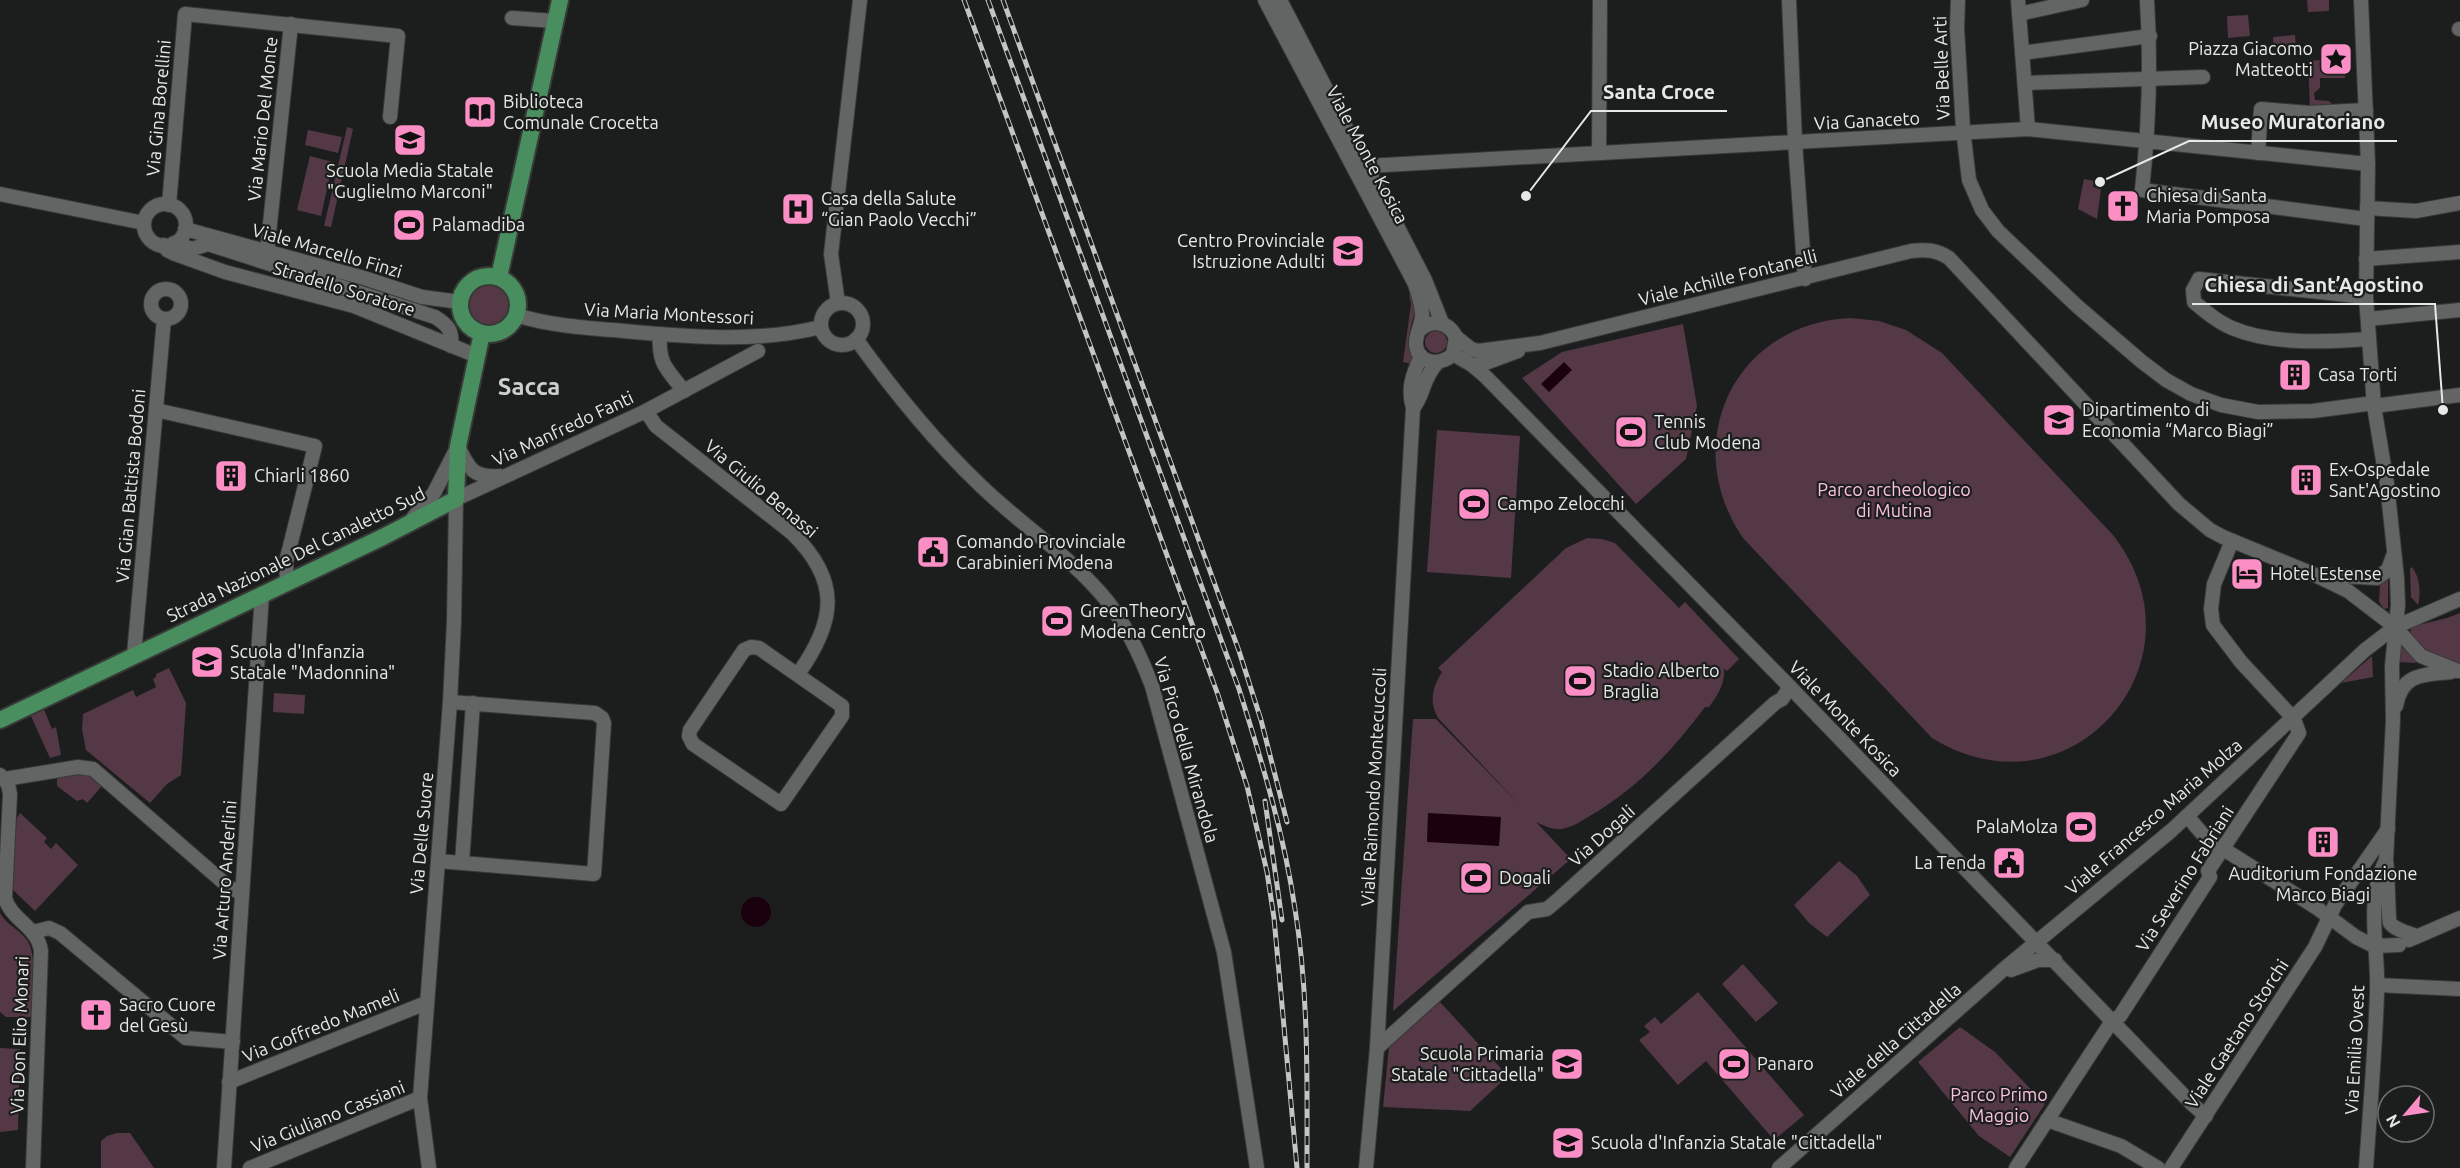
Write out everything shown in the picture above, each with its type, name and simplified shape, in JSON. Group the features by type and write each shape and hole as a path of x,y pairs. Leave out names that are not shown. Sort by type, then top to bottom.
{"main road":[{"path":"499,277 560,0"},
{"path":"484,276 499,277 514,290 518,303 516,315 505,329 494,333 482,333 467,324 461,314 462,292 471,281 484,276"},
{"name":"Strada Nazionale Del Canaletto Sud","path":"0,720 383,537 456,499 458,446 482,333"}],"street":[{"path":"838,303 831,254 860,0"},
{"name":"Viale Monte Kosica","path":"1265,0 1415,284 1422,317 1416,345 1421,356"},
{"path":"1599,153 1600,0"},
{"path":"1789,0 1795,142 1805,279"},
{"name":"Via Belle Arti","path":"1958,0 1957,28 1963,134 1969,180 1982,210 1998,231 2058,287 2166,380 2208,401 2244,410 2275,412 2391,404 2460,395"},
{"path":"2028,129 2018,7 2082,0"},
{"path":"2148,0 2151,80 2148,141 2142,190 2367,213 2416,211 2460,203"},
{"path":"2361,0 2368,164 2366,297 2374,405 2394,539 2398,596 2391,686 2393,720 2386,860 2390,922 2396,928 2416,936"},
{"name":"Viale Monte Kosica","path":"1282,1 1425,280 1442,323 1453,331 1456,338"},
{"name":"Via Gina Borellini","path":"169,205 185,14 291,24"},
{"path":"512,18 555,21"},
{"path":"291,24 398,36 390,117"},
{"name":"Via Mario Del Monte","path":"267,252 291,24"},
{"path":"2022,53 2150,36"},
{"path":"2025,83 2151,80 2203,76"},
{"path":"2258,153 2261,109 2309,113 2366,110"},
{"name":"Via Ganaceto","path":"1367,166 2028,129 2368,164"},
{"path":"0,194 144,223"},
{"path":"169,205 181,212 185,229 169,244 150,239 144,223 146,215 154,207 169,205"},
{"name":"Viale Marcello Finzi","path":"185,229 364,278 422,297 460,302"},
{"name":"Stradello Soratore","path":"225,272 192,249 169,244 167,250 175,254 225,272 354,306 423,332 477,356"},
{"name":"Stradello Soratore","path":"192,249 208,244 435,317 450,328 451,346"},
{"name":"Viale Achille Fontanelli","path":"1456,338 1471,349 1478,351 1540,343 1924,250 1937,252 1949,258 2179,504 2210,530 2232,541"},
{"path":"2366,259 2460,252"},
{"path":"2366,297 2199,279 2193,290 2194,302 2231,328 2264,336 2314,342 2369,339"},
{"path":"838,303 850,304 859,312 862,329 856,339 846,345 835,344 825,337 821,327 824,311 838,303"},
{"path":"2368,319 2454,310"},
{"name":"Via Maria Montessori","path":"516,315 552,324 660,334 759,337 821,327"},
{"name":"Via Gian Battista Bodoni","path":"134,656 164,319"},
{"path":"1418,332 1428,324 1442,323"},
{"path":"660,334 659,351 662,363 684,391"},
{"path":"1421,356 1428,362 1437,363 1449,359 1453,354 1456,338"},
{"name":"Via Pico della Mirandola","path":"856,339 951,456 1001,505 1096,589 1124,626 1140,656 1152,686 1224,952 1257,1168"},
{"name":"Viale Achille Fontanelli","path":"1472,365 1501,359 1540,343"},
{"name":"Via Manfredo Fanti","path":"456,499 646,411 758,351"},
{"name":"Viale Monte Kosica","path":"1453,354 1472,365 1790,687 2206,1116"},
{"name":"Viale Raimondo Montecuccoli","path":"1366,1168 1377,1048 1413,408 1410,390 1413,372 1421,356"},
{"name":"Viale Raimondo Montecuccoli","path":"1413,408 1418,403 1427,375 1437,363"},
{"path":"156,410 315,446 286,562 287,583"},
{"name":"Via Giulio Benassi","path":"646,411 656,426 792,533 815,560 824,580 828,614 820,641 798,674"},
{"path":"458,446 468,465 477,474 490,477 506,475"},
{"path":"408,523 434,493 458,446"},
{"name":"Via Delle Suore","path":"429,1168 420,1098 450,702 456,499"},
{"path":"2313,574 2366,579 2379,577 2388,570 2393,554 2394,539"},
{"path":"2459,671 2421,656 2395,627 2348,591 2232,541 2214,584 2211,618 2214,629 2241,662 2294,719 2365,650 2395,627 2460,598"},
{"name":"Via Arturo Anderlini","path":"224,1168 262,594"},
{"path":"747,648 759,648 798,674 839,702 843,711 842,716 781,804 693,744 689,733 747,648"},
{"path":"2393,720 2398,696 2407,682 2420,676 2459,671"},
{"name":"Via Dogali","path":"1377,1048 1528,912 1547,909 1560,898 1782,699 1790,687"},
{"path":"438,861 594,874 603,717 595,713 450,702"},
{"path":"462,863 473,703"},
{"name":"Viale Francesco Maria Molza","path":"2037,942 2187,816 2294,719"},
{"name":"Via Severino Fabriani","path":"2016,1168 2112,1021 2120,1016 2210,877 2208,872 2299,733 2294,719"},
{"path":"2,777 78,767 93,769 234,891 242,893"},
{"name":"Via Don Elio Monari","path":"2,777 9,790 10,801 2,888 8,907 33,932 41,945 33,1168"},
{"path":"2187,816 2206,838 2374,946 2399,945"},
{"name":"Viale Gaetano Storchi","path":"2171,1168 2315,947 2334,905 2388,829"},
{"path":"2378,961 2374,946 2379,879 2386,860"},
{"name":"Via Emilia Ovest","path":"2366,1168 2378,961 2399,945 2416,936 2460,918"},
{"path":"33,932 49,928 60,933 186,1038 233,1042"},
{"name":"Viale della Cittadella","path":"1779,1168 2037,942"},
{"path":"1997,975 2030,962 2055,960"},
{"path":"2377,985 2455,989"},
{"name":"Via Goffredo Mameli","path":"229,1082 426,1003"},
{"name":"Via Giuliano Cassiani","path":"250,1168 420,1098"},
{"path":"2047,1120 2121,1146 2158,1168"}],"green space":[{"path":"2307,0 2329,0 2329,11 2308,12"},
{"path":"2248,15 2250,36 2228,38 2227,16"},
{"path":"2295,35 2296,47 2274,48 2273,37"},
{"path":"2344,58 2345,78 2320,78 2320,88 2314,93 2315,100 2329,101 2334,106 2310,110 2308,61"},
{"path":"347,127 353,129 331,227 324,226"},
{"path":"308,130 342,137 338,153 305,145"},
{"path":"310,156 333,162 321,216 297,210"},
{"path":"2084,179 2094,181 2093,187 2101,189 2097,219 2078,209"},
{"path":"490,282 499,283 506,288 511,295 511,313 506,320 499,325 490,326 481,325 474,320 469,313 468,304 469,295 474,288 481,283"},
{"path":"1409,294 1417,301 1409,336 1414,358 1412,364 1403,362 1411,304"},
{"name":"Parco archeologico di Mutina","path":"1851,318 1879,321 1906,330 1942,353 2113,535 2139,584 2146,632 2135,677 2111,716 2076,745 2032,760 1983,759 1932,738 1743,538 1724,501 1716,464 1718,428 1729,394 1748,365 1776,341 1810,325"},
{"name":"Tennis Club Modena","path":"1683,324 1697,406 1686,459 1636,504 1522,378 1562,352"},
{"path":"1436,331 1444,334 1447,342 1444,350 1436,353 1428,350 1425,342 1428,334"},
{"name":"Campo Zelocchi","path":"1437,430 1520,436 1511,578 1427,572"},
{"name":"Stadio Alberto Braglia","path":"1587,538 1615,543 1679,608 1685,602 1739,659 1727,671 1724,669 1720,689 1709,707 1705,707 1667,754 1638,782 1573,826 1558,829 1536,822 1571,859 1393,1011 1413,719 1436,719 1520,805 1438,718 1433,701 1434,689 1442,672 1438,668 1566,548"},
{"path":"2412,567 2419,585 2418,605 2411,597 2410,569"},
{"path":"2388,580 2388,608 2384,609 2379,602 2380,584"},
{"path":"2460,613 2460,665 2426,650 2410,634 2414,626"},
{"path":"2400,645 2416,660 2416,663 2399,662"},
{"path":"2372,656 2373,677 2341,683"},
{"path":"169,668 186,703 181,775 167,784 150,803 86,750 82,729 83,714 133,690 136,697 156,687 153,679 156,674"},
{"path":"274,693 305,695 304,714 273,712"},
{"path":"43,707 52,729 56,727 61,755 50,758 30,714"},
{"path":"57,772 86,772 102,786 87,803 83,799 77,801 57,786"},
{"path":"20,813 47,838 44,842 51,849 56,843 78,865 35,911 13,890 11,884 17,818"},
{"path":"1839,861 1857,876 1870,895 1827,937 1809,923 1794,905"},
{"path":"0,913 24,936 30,947 33,966 33,1017 6,1017 0,1012"},
{"path":"1743,964 1778,1003 1756,1022 1722,984"},
{"name":"Panaro","path":"1698,992 1804,1115 1774,1140 1706,1061 1678,1085 1639,1040 1650,1032 1644,1026 1655,1017 1661,1024"},
{"path":"1440,1002 1508,1076 1470,1111 1383,1107 1389,1047"},
{"name":"Parco Primo Maggio","path":"1960,1027 1995,1052 2045,1104 2010,1157 1979,1136 1918,1062"},
{"path":"0,1048 20,1049 18,1130 0,1132"},
{"path":"117,1133 130,1133 154,1168 101,1168 101,1141"}],"shaded area":[{"path":"1564,362 1572,370 1549,392 1541,384"},
{"path":"1428,813 1501,817 1499,846 1427,842"},
{"path":"756,897 767,901 771,912 767,923 756,927 745,923 741,912 745,901"}],"railway":[{"path":"964,0 1218,695 1247,786 1267,872 1274,918 1297,1168"},
{"path":"988,0 1239,689 1272,798 1285,853 1300,941 1306,1038 1307,1168"},
{"path":"1003,0 1239,651 1261,720 1287,822"},
{"path":"1265,801 1282,920"}],"place":[{"name":"Piazza Giacomo Matteotti","path":"2336,59"},
{"name":"Biblioteca Comunale Crocetta","path":"480,112"},
{"name":"Scuola Media Statale \"Guglielmo Marconi\"","path":"410,140"},
{"name":"Museo Muratoriano","path":"2100,182"},
{"name":"Santa Croce","path":"1526,196"},
{"name":"Chiesa di Santa Maria Pomposa","path":"2123,206"},
{"name":"Casa della Salute “Gian Paolo Vecchi”","path":"798,209"},
{"name":"Palamadiba","path":"409,225"},
{"name":"Centro Provinciale Istruzione Adulti","path":"1348,251"},
{"name":"Casa Torti","path":"2295,375"},
{"name":"Chiesa di Sant’Agostino","path":"2443,410"},
{"name":"Dipartimento di Economia “Marco Biagi”","path":"2059,420"},
{"name":"Tennis Club Modena","path":"1631,432"},
{"name":"Chiarli 1860","path":"231,476"},
{"name":"Ex-Ospedale Sant'Agostino","path":"2306,480"},
{"name":"Campo Zelocchi","path":"1474,504"},
{"name":"Comando Provinciale Carabinieri Modena","path":"933,552"},
{"name":"Hotel Estense","path":"2247,574"},
{"name":"GreenTheory Modena Centro","path":"1057,621"},
{"name":"Scuola d'Infanzia Statale \"Madonnina\"","path":"207,662"},
{"name":"Stadio Alberto Braglia","path":"1580,681"},
{"name":"PalaMolza","path":"2081,827"},
{"name":"Auditorium Fondazione Marco Biagi","path":"2323,842"},
{"name":"La Tenda","path":"2009,863"},
{"name":"Dogali","path":"1476,878"},
{"name":"Sacro Cuore del Gesù","path":"96,1015"},
{"name":"Scuola Primaria Statale \"Cittadella\"","path":"1567,1064"},
{"name":"Panaro","path":"1734,1064"},
{"name":"Scuola d'Infanzia Statale \"Cittadella\"","path":"1568,1143"}],"district":[{"name":"Sacca","path":"529,387"}]}
